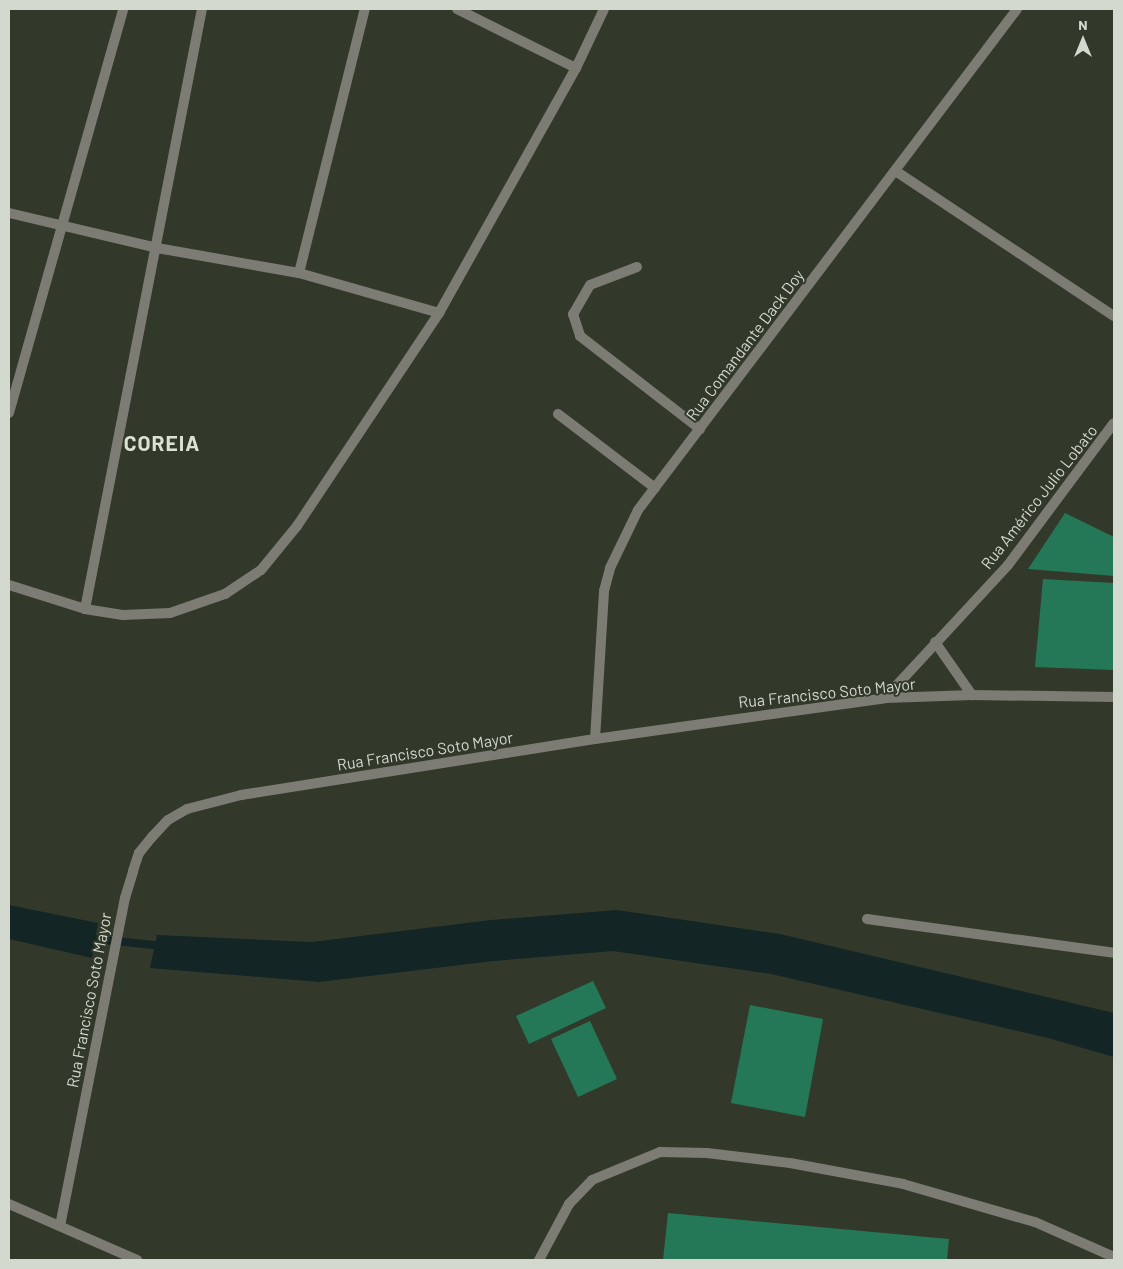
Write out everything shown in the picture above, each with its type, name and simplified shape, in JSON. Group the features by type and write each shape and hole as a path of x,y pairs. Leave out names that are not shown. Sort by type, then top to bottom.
{"street":[{"path":"9,413 60,225 123,9"},
{"path":"85,609 157,248 202,9"},
{"path":"299,273 365,9"},
{"path":"457,9 576,68"},
{"path":"9,585 85,609 123,615 170,613 225,594 260,570 297,526 438,313 576,68 604,9"},
{"name":"Rua Comandante Dack Doy","path":"595,738 604,591 623,538 655,488 897,172 1017,9"},
{"path":"897,172 1114,316"},
{"path":"9,213 157,248 299,273 438,313"},
{"path":"637,267 590,285 573,314 580,336 700,429"},
{"path":"558,414 655,488"},
{"name":"Rua Américo Julio Lobato","path":"885,698 1008,565 1114,423"},
{"path":"935,642 972,695"},
{"name":"Rua Francisco Soto Mayor","path":"60,1226 125,898 140,853 168,820 187,809 241,795 595,738 885,698 972,695 1114,697"},
{"path":"867,919 1014,942 1114,953"},
{"path":"539,1260 569,1204 592,1180 660,1152 707,1153 781,1162 903,1184 1035,1222 1114,1257"},
{"path":"9,1204 137,1260"}],"shaded area":[{"path":"9,905 98,923 92,958 9,939"},
{"path":"617,910 780,934 1114,1013 1114,1057 1048,1038 771,974 613,951 494,961 319,982 150,968 157,935 312,942 491,920"}],"building":[{"path":"1065,513 1114,537 1114,576 1028,569"},
{"path":"1043,579 1114,583 1114,670 1035,667"},
{"path":"593,981 606,1008 529,1044 516,1016"},
{"path":"750,1005 823,1019 805,1117 731,1103"},
{"path":"590,1021 617,1079 578,1097 551,1039"},
{"path":"668,1213 949,1239 947,1260 663,1260"}],"waterway":[{"path":"86,938 164,946"}],"district":[{"name":"COREIA","path":"162,443"}]}
